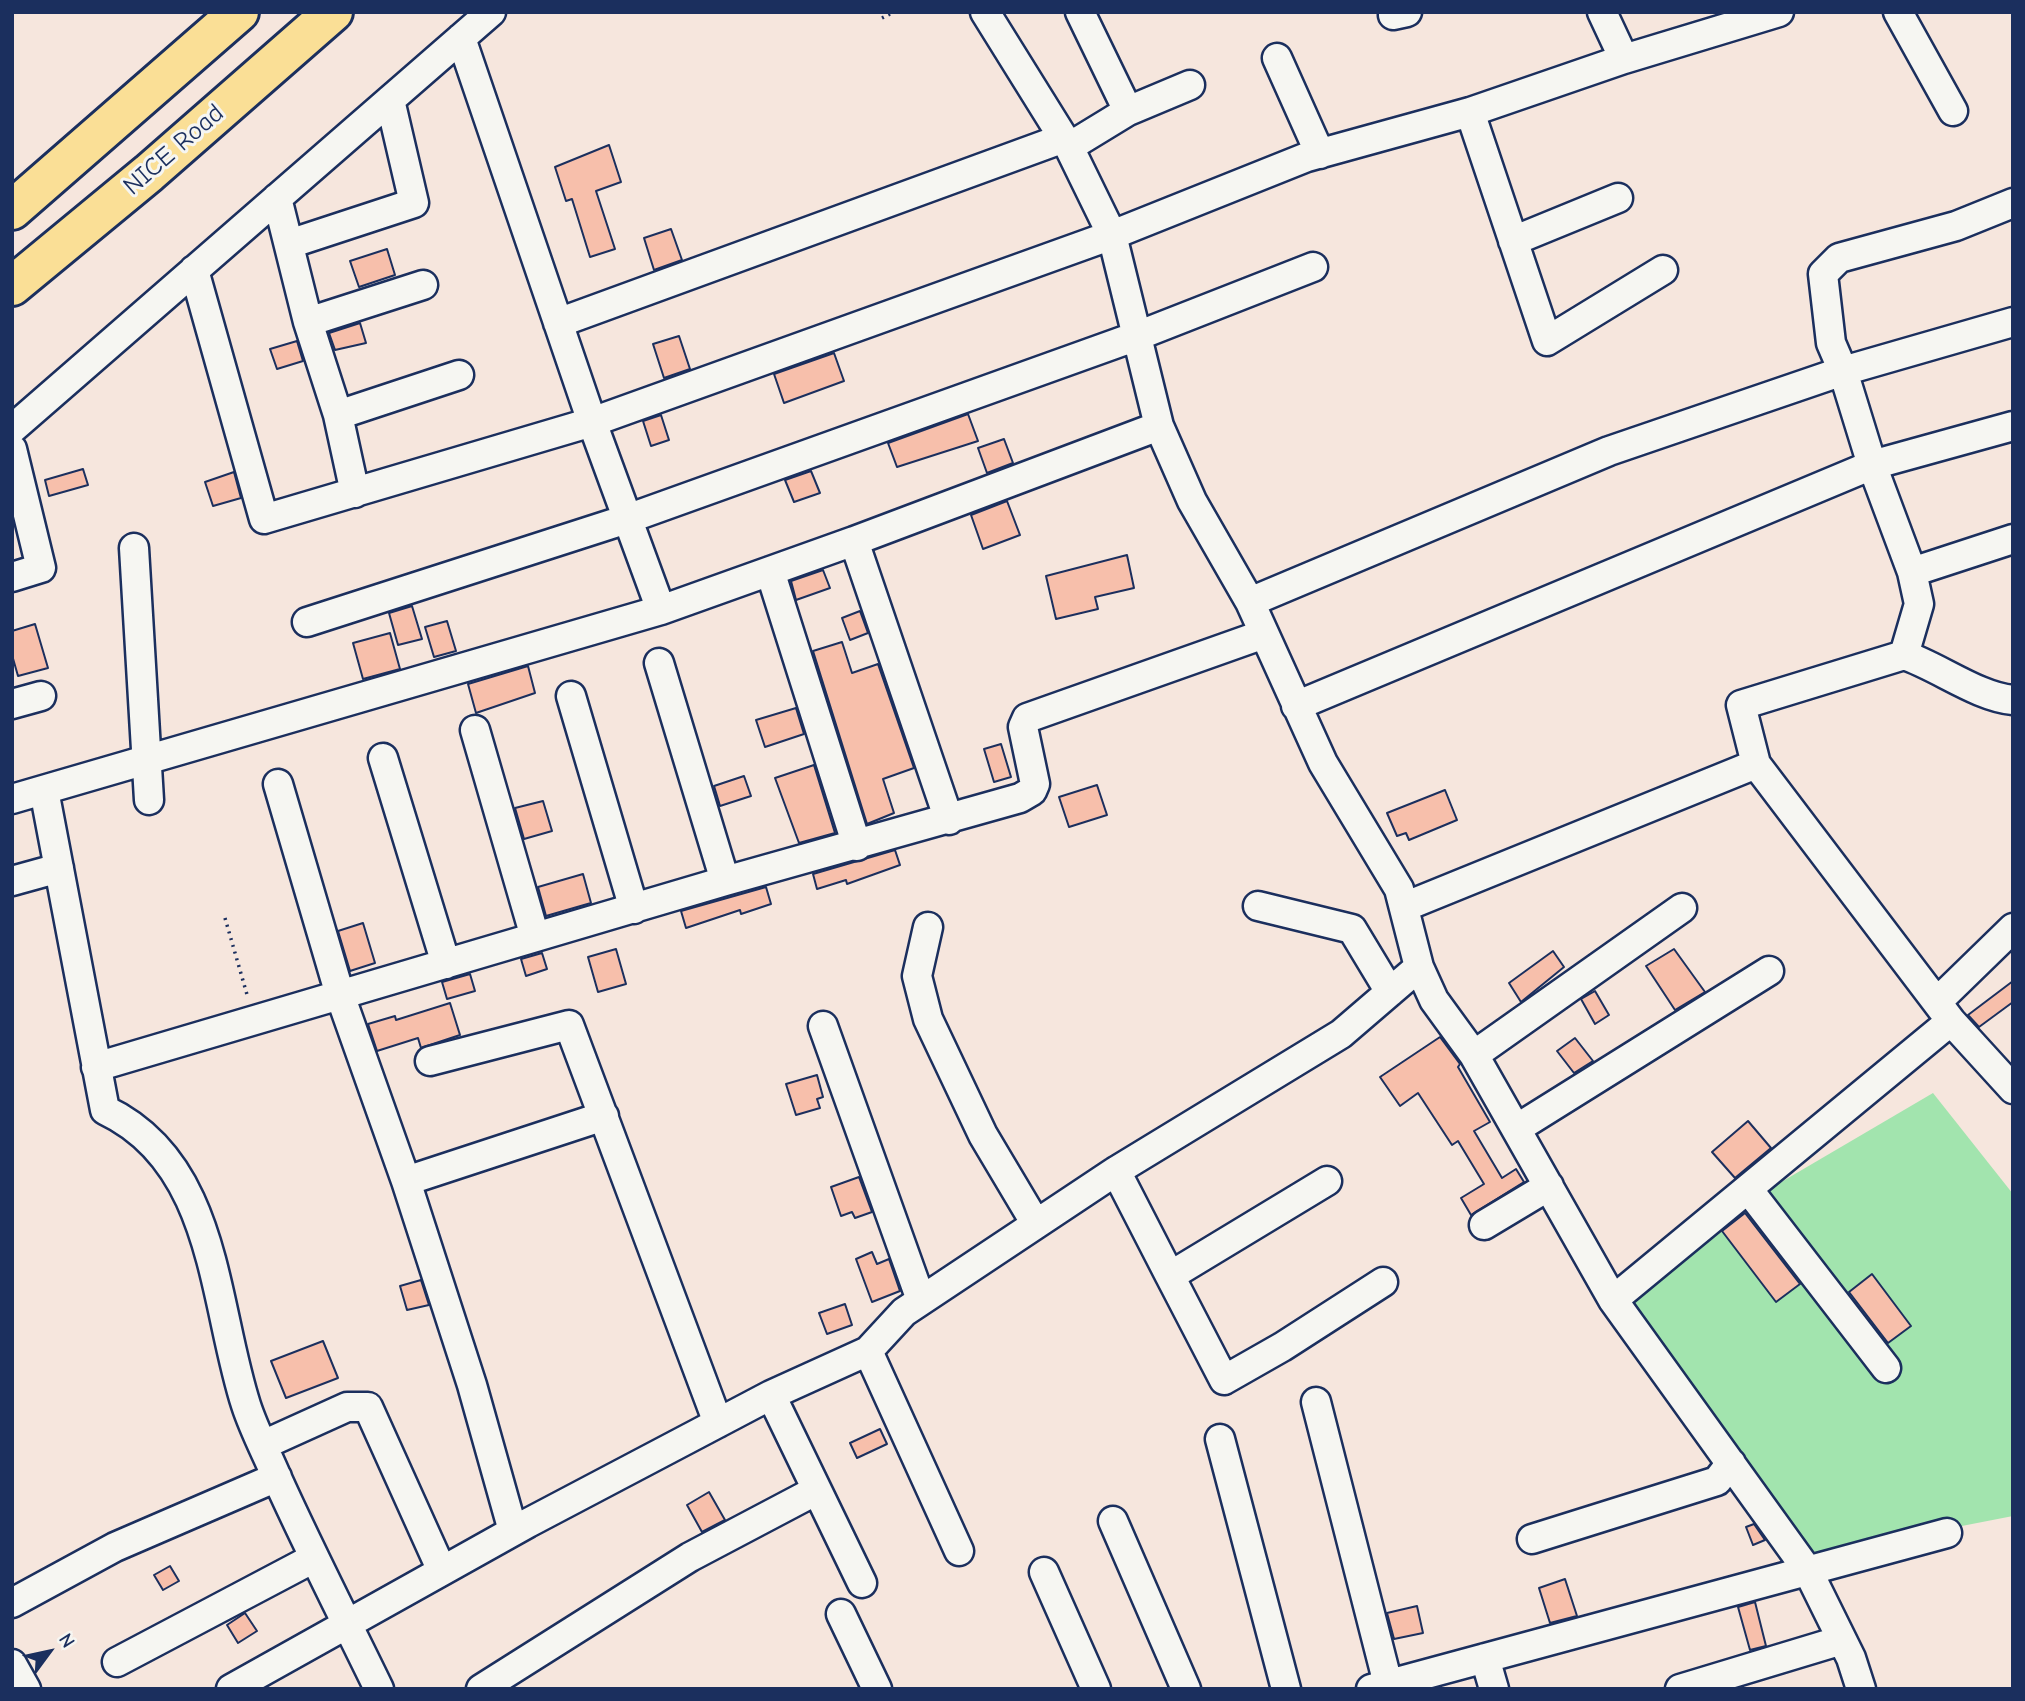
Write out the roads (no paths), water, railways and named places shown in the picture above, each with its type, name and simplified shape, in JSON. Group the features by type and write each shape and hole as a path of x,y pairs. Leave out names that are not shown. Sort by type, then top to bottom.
{"highway":[{"path":"12,210 239,12"},
{"name":"NICE Road","path":"12,286 149,173 333,12"}],"street":[{"path":"12,429 491,12"},
{"path":"985,12 1067,143 1112,235 1158,426 1192,501 1250,602 1323,763 1399,889 1419,967 1434,1000 1474,1055 1613,1300 1808,1570 1842,1640 1861,1689"},
{"path":"1080,12 1128,111"},
{"path":"1602,12 1625,59"},
{"path":"194,270 264,519 592,422 1112,235 1320,153 1470,112 1625,59 1779,12"},
{"path":"1898,12 1953,111"},
{"path":"461,38 592,422 661,610"},
{"path":"1277,58 1320,153"},
{"path":"558,323 1067,143 1128,111 1190,85"},
{"path":"289,243 414,204 390,100"},
{"path":"1470,112 1547,341 1663,271"},
{"path":"277,198 308,321 338,415 355,493"},
{"path":"1513,241 1618,198"},
{"path":"1904,654 1919,604 1912,572 1831,343 1823,274 1830,263 1839,258 1956,226 2013,203"},
{"path":"307,622 627,519 1137,336 1313,267"},
{"path":"308,321 423,285"},
{"path":"1250,602 1609,451 1843,371 2013,322"},
{"path":"338,415 459,375"},
{"path":"12,799 661,610 854,541 1158,426"},
{"path":"1296,706 1872,464 2013,426"},
{"path":"12,449 41,568 12,577"},
{"path":"1912,572 2013,539"},
{"path":"854,541 949,820"},
{"path":"134,548 149,800"},
{"path":"770,571 857,846"},
{"path":"96,1067 725,881 1020,798 1032,790 1035,778 1023,727 1030,716 1264,634"},
{"path":"2011,1084 1944,1012 1756,764 1741,705 1904,654 1926,662 1990,696 2013,700"},
{"path":"659,663 725,881"},
{"path":"12,704 41,696"},
{"path":"570,696 634,909"},
{"path":"475,730 536,937"},
{"path":"383,758 446,964"},
{"path":"1404,907 1756,764"},
{"path":"278,784 340,995 406,1181 472,1385 513,1531"},
{"path":"44,790 105,1110 131,1122 169,1162 202,1224 246,1405 314,1558 379,1689"},
{"path":"12,881 59,868"},
{"path":"1258,906 1352,929 1390,992"},
{"path":"1474,1055 1682,908"},
{"path":"928,927 917,976 928,1019 983,1135 1036,1224"},
{"path":"1613,1300 1748,1189 1944,1012 2013,928"},
{"path":"231,1689 513,1531 771,1395 869,1351 904,1311 1116,1171 1341,1034 1419,967"},
{"path":"1516,1129 1769,971"},
{"path":"430,1061 569,1025 718,1423"},
{"path":"823,1026 921,1300"},
{"path":"406,1181 604,1116"},
{"path":"1116,1171 1224,1380 1282,1347 1383,1282"},
{"path":"1170,1276 1326,1181"},
{"path":"1485,1225 1549,1186"},
{"path":"1748,1189 1886,1368"},
{"path":"869,1351 959,1551"},
{"path":"771,1395 862,1583"},
{"path":"1316,1402 1379,1686 1947,1533"},
{"path":"263,1445 347,1407 368,1407 442,1571"},
{"path":"1220,1439 1286,1689"},
{"path":"1532,1539 1717,1481 1731,1463"},
{"path":"12,1603 115,1547 277,1477"},
{"path":"481,1689 690,1557 817,1490"},
{"path":"1114,1521 1186,1689"},
{"path":"117,1662 314,1558"},
{"path":"1044,1572 1096,1689"},
{"path":"841,1614 877,1689"},
{"path":"1680,1689 1842,1640"},
{"path":"1485,1658 1494,1689"},
{"path":"12,1664 26,1689"}]}
